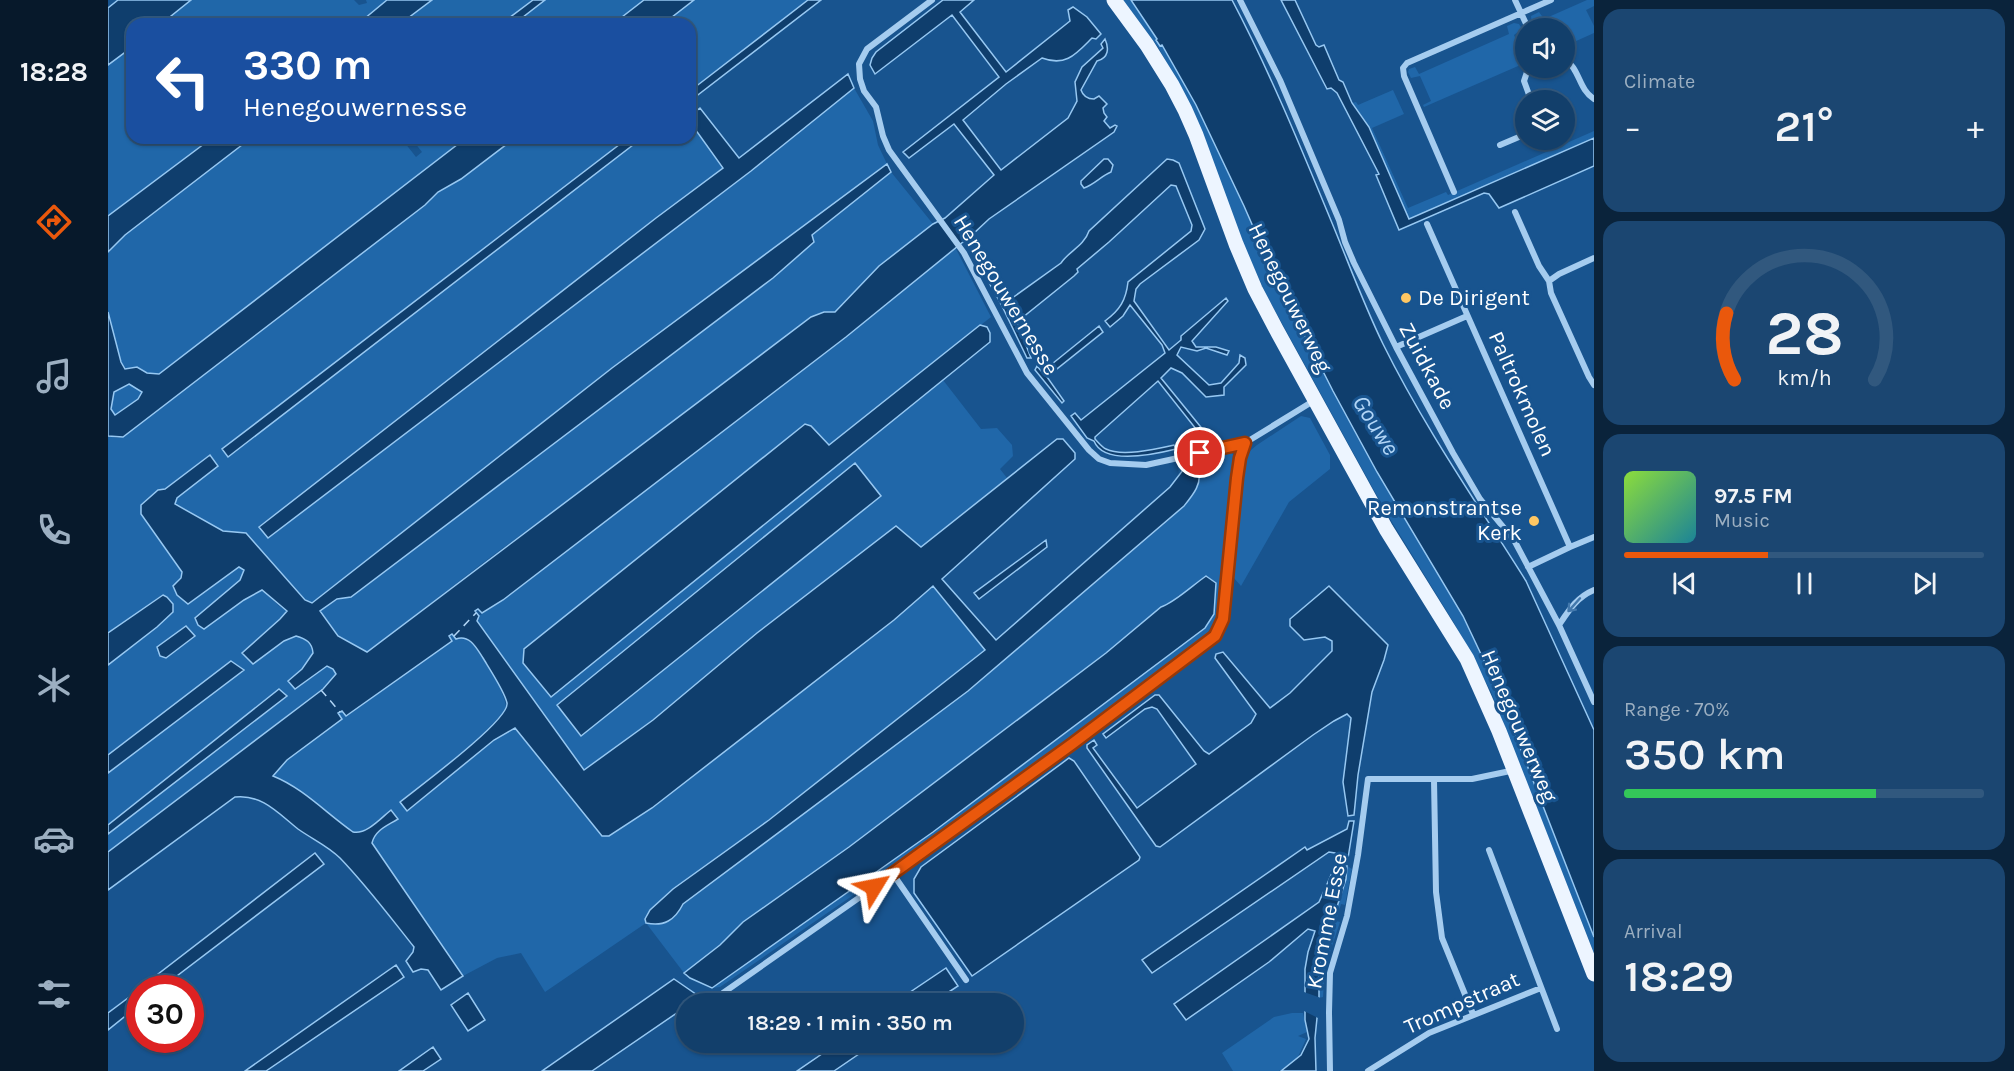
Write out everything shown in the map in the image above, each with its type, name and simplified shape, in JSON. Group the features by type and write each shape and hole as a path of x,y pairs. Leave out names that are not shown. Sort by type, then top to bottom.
{"main road":[{"name":"Henegouwerweg","path":"1113,0 1148,45 1172,85 1185,110 1255,289 1386,529 1467,659 1485,696 1515,770 1594,974"}],"street":[{"name":"Henegouwernesse","path":"932,0 867,49 859,64 864,92 876,107 889,150 959,245 1027,373 1089,450 1099,459 1110,464 1146,465 1245,443 1315,400"},
{"path":"1242,2 1251,0"},
{"path":"1515,0 1523,18"},
{"path":"1455,192 1402,68 1407,63 1551,0"},
{"name":"Zuidkade","path":"1242,2 1280,80 1335,210 1350,253 1396,347 1480,499 1514,540 1558,625 1594,702"},
{"path":"1575,71 1586,92 1594,99"},
{"path":"1500,145 1515,139"},
{"path":"1515,212 1539,266 1549,281 1551,293 1588,377 1594,385"},
{"name":"Paltrokmolen","path":"1427,224 1570,547"},
{"path":"1549,281 1594,258"},
{"path":"1396,347 1467,315"},
{"path":"723,993 1072,744 1215,636 1223,619 1237,478 1245,443"},
{"path":"1528,567 1594,537"},
{"path":"1558,625 1575,602 1594,590"},
{"path":"1473,1014 1442,938 1436,884 1434,780 1476,778 1515,770"},
{"name":"Kromme Esse","path":"1330,1071 1330,973 1347,916 1368,779 1434,780"},
{"name":"Trompstraat","path":"1489,850 1557,1029"},
{"path":"892,874 966,981"},
{"name":"Trompstraat","path":"1368,1071 1429,1032 1541,988"}],"shaded area":[{"path":"191,0 354,0 359,5 367,3 366,0 387,0 365,18 168,18"},
{"path":"432,0 533,0 509,18 408,18"},
{"path":"545,0 644,0 621,18 522,18"},
{"path":"694,0 808,0 696,86 696,18 671,18"},
{"path":"1123,0 1131,0 1147,22 1196,105 1276,279 1333,391 1377,472 1463,616 1497,688 1594,937 1594,953 1491,692 1454,623 1387,514 1267,296 1246,251 1189,103 1158,47"},
{"path":"1587,0 1594,0 1594,6 1586,10 1594,26 1594,33 1575,42 1575,18 1546,18"},
{"path":"1539,12 1543,18 1531,18 1531,16"},
{"path":"1515,23 1515,67 1424,107 1423,105 1431,101 1420,76 1411,78 1409,69 1415,67 1419,74 1509,34 1507,26"},
{"path":"126,52 126,144 204,144 108,216 108,65"},
{"path":"854,88 873,121 878,145 887,164 612,368 312,603 305,600 246,533 223,531 175,504 177,498 217,466 209,455 165,489 141,514 182,572 181,578 188,604 239,567 244,570 240,580 196,618 244,600 262,590 287,611 242,654 253,663 284,641 296,636 308,642 314,653 302,669 288,681 295,689 327,666 336,674 323,688 108,852 108,834 286,696 163,782 108,825 108,773 244,670 231,661 108,755 108,665 173,612 173,604 163,595 108,633 108,436 123,437 425,205 438,192 461,179 507,144 620,144 223,448 228,456 634,144 696,144 696,130 724,167 259,526 268,538 751,171"},
{"path":"1393,90 1404,114 1372,128 1408,208 1446,192 1448,195 1551,150 1567,150 1409,219 1369,127 1352,103 1356,102 1358,105"},
{"path":"1594,131 1594,138 1575,146 1575,139"},
{"path":"243,144 406,144 416,157 422,152 416,144 458,144 159,374 147,373 137,367 126,369 121,362 108,312 108,252 125,235"},
{"path":"891,172 933,224 879,266 835,312 824,312 488,559 367,652 338,636 320,611 323,608 334,601 351,597 773,278 814,242 812,235"},
{"path":"955,247 991,317 829,445 811,426 805,424 524,649 523,663 551,697 943,380 981,429 997,428 1012,445 1013,456 1000,469 1007,478 921,547 896,527 653,720 584,770 477,621 479,616 846,337","holes":["856,464 880,496 581,735 557,705"]},
{"path":"129,384 143,392 138,399 115,415 111,409 114,392"},
{"path":"1301,416 1310,418 1330,455 1330,469 1289,502 1241,586 1233,577 1244,463 1251,450 1257,445"},
{"path":"1231,450 1233,455 1218,617 1206,635 939,836 720,987 712,988 933,832 1205,628 1214,614 1179,595 1169,604 1161,607 1106,653 849,847 743,922 720,945 684,973 646,923 545,992 521,953 497,958 463,976 372,843 379,832 398,820 379,819 364,830 353,832 294,787 272,776 287,760 342,718 338,713 342,710 347,716 452,641 449,636 453,634 466,639 481,654 499,685 506,710 407,811 494,740 515,728 602,836 609,836 652,808 894,620 933,585 985,650 769,820 673,889 663,899 663,923 675,916 683,904 968,691 1169,520 1193,495 1183,470 1179,477 1178,462"},
{"path":"1347,866 1352,869 1345,905 1341,904 1336,921 1340,922 1325,967 1323,997 1319,998 1319,967 1334,926"},
{"path":"1303,1013 1307,1032 1298,1036 1306,1039 1297,1059 1279,1071 1233,1071 1222,1053 1274,1017"}],"water":[{"path":"118,0 191,0 168,18 126,18 126,52 108,65 108,8"},
{"path":"387,0 432,0 408,18 365,18"},
{"path":"533,0 545,0 522,18 509,18"},
{"path":"644,0 694,0 671,18 621,18"},
{"path":"808,0 821,0 696,96 696,86"},
{"path":"943,0 974,0 960,12 1006,72 1070,21 1068,10 1073,7 1087,17 1101,34 1096,39 1092,38 1075,54 1064,60 1042,58 963,120 1001,170 1068,118 1077,101 1075,82 1082,67 1103,48 1101,44 1105,39 1106,55 1097,61 1081,90 1088,98 1094,99 1099,96 1107,104 1103,108 1107,117 1104,121 1110,128 1117,126 1114,132 989,219 971,238 1008,301 1061,263 1084,241 1089,231 1167,159 1179,163 1205,229 1199,240 1140,284 1136,289 1134,301 1169,350 1181,340 1181,336 1226,298 1228,301 1192,341 1196,347 1216,347 1229,351 1227,355 1206,348 1197,351 1181,347 1177,355 1209,385 1221,383 1239,363 1240,355 1245,358 1246,365 1224,387 1224,395 1206,397 1182,373 1171,368 1161,378 1213,442 1192,446 1190,443 1204,439 1158,381 1095,439 1106,449 1121,452 1174,445 1176,449 1131,456 1108,454 1094,441 1087,438 1071,416 1075,413 1081,420 1165,353 1162,345 1130,305 1123,316 1110,327 1105,321 1121,304 1128,282 1191,231 1192,225 1176,186 1171,185 1077,269 1078,272 1074,276 1017,322 1031,358 1027,358 1002,306 966,241 963,242 846,337 503,600 482,613 478,609 475,611 479,616 477,621 584,770 653,720 757,633 896,526 921,547 1057,439 1063,439 1075,453 1075,459 942,579 996,640 1170,487 1183,470 1192,465 1198,469 1199,479 1194,493 1184,506 968,691 683,904 673,918 664,923 646,923 645,919 650,910 673,889 769,820 985,650 933,586 894,620 652,808 609,836 602,836 515,728 494,740 407,811 400,802 479,738 504,712 506,698 476,647 469,640 456,639 452,634 449,636 452,641 346,716 342,711 338,713 342,719 287,760 273,776 304,794 353,832 363,831 391,810 398,819 379,832 372,843 463,976 441,990 428,970 421,969 413,972 406,961 414,947 340,858 269,806 253,798 235,797 108,890 108,852 323,689 336,674 327,666 295,689 288,681 302,669 313,653 308,642 296,636 284,641 253,664 242,653 287,611 262,590 204,629 198,625 195,618 240,580 244,570 239,567 188,604 177,595 173,586 181,578 182,572 141,514 141,505 158,490 165,489 210,455 218,466 177,498 175,504 223,531 246,533 305,600 312,603 612,368 887,164 891,172 812,235 814,242 773,278 351,597 337,599 320,611 338,636 367,652 811,317 824,312 835,312 879,266 933,224 945,218 994,175 954,124 909,158 903,152 999,77 952,15 875,74 870,65 876,52"},
{"name":"Gouwe","path":"1131,0 1232,0 1285,110 1383,344 1433,435 1526,581 1594,730 1594,937 1497,688 1463,616 1377,472 1333,391 1276,279 1196,105 1162,45 1160,46"},
{"path":"1281,0 1295,0 1316,45 1319,47 1324,45 1339,80 1343,82 1352,103 1369,127 1409,219 1567,150 1575,150 1575,146 1594,138 1594,166 1499,208 1489,194 1484,193 1399,230 1376,175 1379,174 1337,93 1331,88 1327,89"},
{"path":"848,74 854,88 751,171 268,538 259,527 723,168 696,130 696,111 700,108 739,158"},
{"path":"204,144 243,144 125,235 108,252 108,216"},
{"path":"458,144 507,144 461,179 438,192 425,205 123,437 108,436 108,312 121,362 125,369 137,367 147,373 159,374","holes":["129,384 142,392 138,399 115,415 111,409 114,392"]},
{"path":"620,144 634,144 228,457 222,449"},
{"path":"1104,159 1108,159 1113,165 1111,172 1084,188 1081,181"},
{"path":"980,325 987,327 990,342 551,697 523,663 524,649 805,424 811,426 829,445"},
{"path":"1099,326 1103,332 1047,377 1064,401 1062,403 1035,370 1037,366 1042,372"},
{"path":"855,463 881,496 581,736 557,705"},
{"path":"1046,540 1047,547 979,599 974,593"},
{"path":"1206,576 1216,583 1214,614 1205,628 933,832 712,988 684,973 720,945 743,922 849,847 1106,653 1161,607 1178,598"},
{"path":"1329,586 1388,645 1372,692 1358,775 1354,815 1348,816 1343,782 1351,718 1347,714 1313,735 1160,847 1156,846 1087,745 1094,740 1097,745 1093,748 1137,808 1196,764 1157,709 1152,707 1145,709 1106,738 1103,734 1155,695 1159,695 1204,751 1209,754 1251,723 1256,714 1215,658 1216,654 1223,652 1270,708 1290,693 1332,651 1332,641 1325,637 1304,640 1290,626 1290,619"},
{"path":"163,595 173,604 173,612 108,665 108,633"},
{"path":"186,626 195,636 166,658 160,656 157,647"},
{"path":"231,661 244,670 108,773 108,755"},
{"path":"279,689 287,696 108,834 108,825"},
{"path":"1069,758 1074,761 1140,857 1139,860 972,976 914,893 914,879 921,867"},
{"path":"1349,821 1354,821 1348,858 1339,858 1335,853 1329,852 1152,973 1142,960 1305,847 1307,850 1347,829"},
{"path":"315,853 324,864 178,975 157,975"},
{"path":"1338,866 1347,866 1346,879 1335,913 1334,926 1319,967 1315,1038 1316,1071 1281,1071 1301,1055 1309,1039 1305,1020 1305,969 1315,931 1308,929 1269,962 1186,1020 1174,1004 1319,902 1332,873"},
{"path":"396,965 404,977 266,1071 245,1071"},
{"path":"946,968 958,986 947,993 909,993"},
{"path":"674,979 694,993 676,993 676,1014 592,1071 542,1071"},
{"path":"468,993 485,1020 468,1031 451,1005"},
{"path":"126,1000 126,1015 108,1030 108,1013"},
{"path":"433,1047 441,1059 423,1071 399,1071"},
{"path":"823,1053 860,1053 834,1071 797,1071"}],"pier":[{"path":"1304,992 1321,998 1320,1019 1304,1011"}],"ferry route":[{"path":"454,636 476,613"},
{"path":"321,690 340,712"}],"place":[{"name":"De Dirigent","path":"1406,298"},
{"name":"Remonstrantse Kerk","path":"1534,521"}],"route":[{"path":"874,887 1072,744 1215,636 1223,619 1237,478 1245,443 1200,453"}]}
